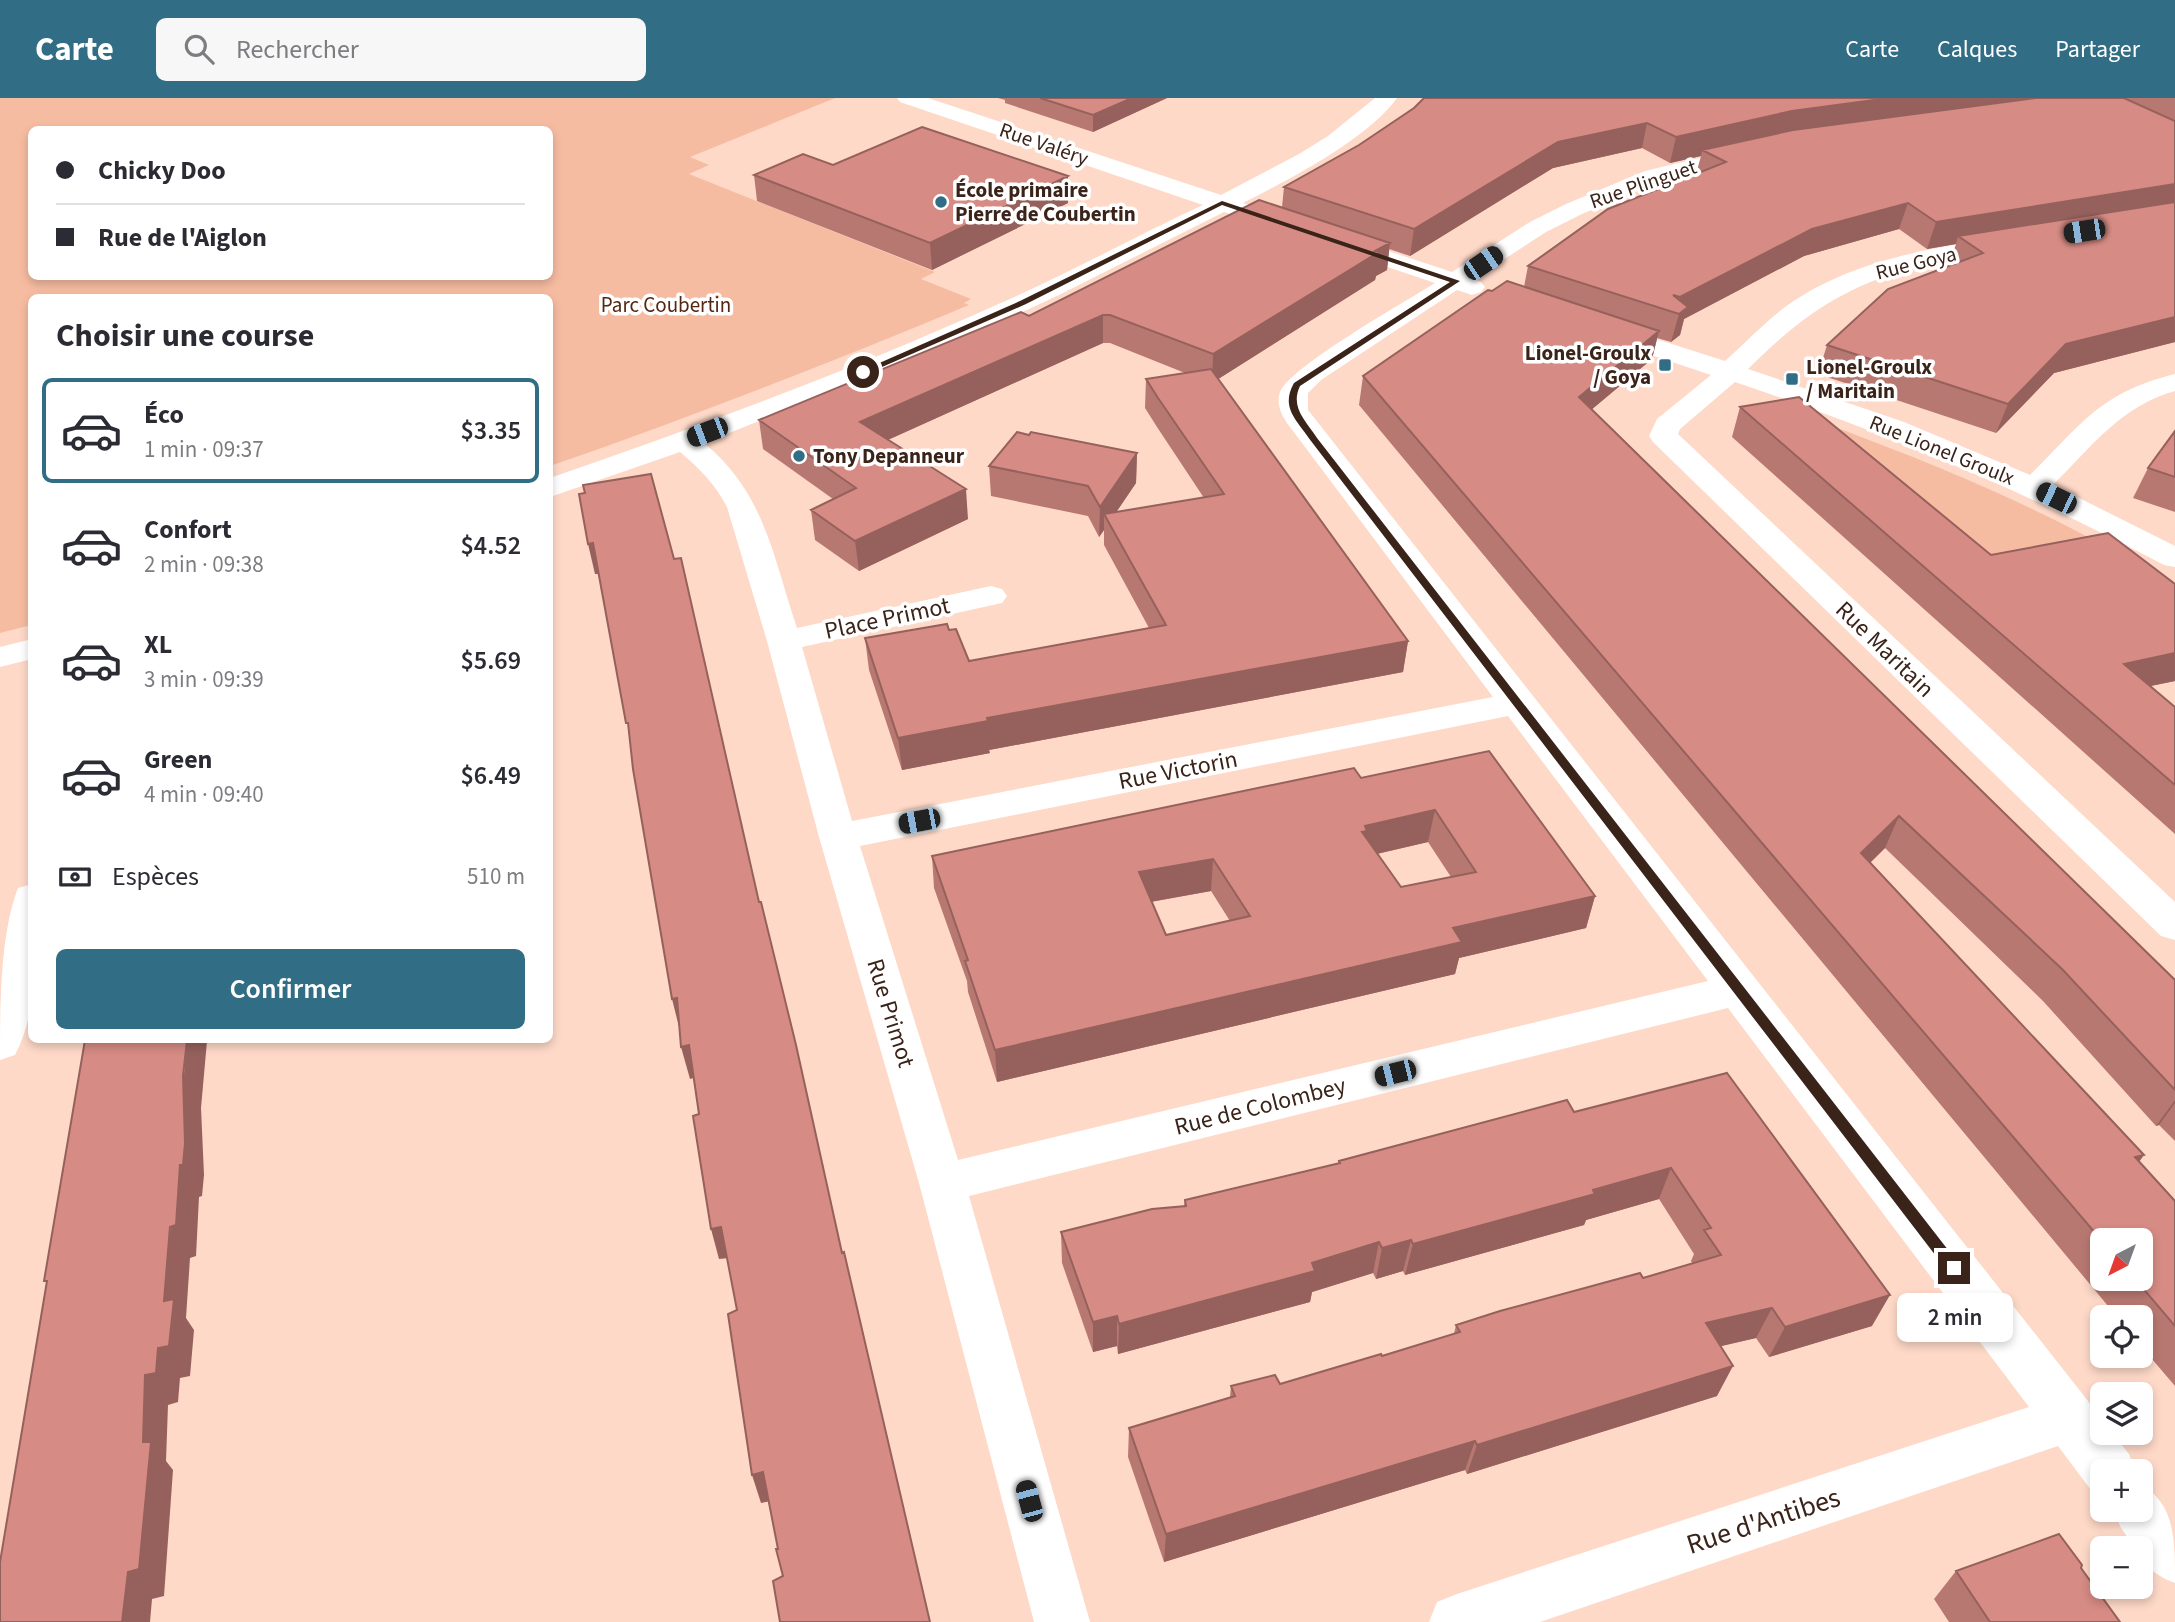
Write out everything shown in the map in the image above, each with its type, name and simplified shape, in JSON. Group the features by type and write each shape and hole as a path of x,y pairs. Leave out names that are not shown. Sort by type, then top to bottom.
{"street":[{"name":"Rue Valéry","path":"907,98 1222,203"},
{"path":"553,487 684,441 863,372 966,328 1222,203 1340,136 1387,98"},
{"name":"Rue Plinguet","path":"1518,703 1292,407 1292,395 1297,385 1538,227 1611,191 1696,164 1773,148"},
{"path":"1222,203 1495,294"},
{"name":"Rue Goya","path":"1730,372 1744,356 1804,305 1858,278 1939,256 2033,239"},
{"name":"Rue Lionel Groulx","path":"1586,325 1882,425 2034,487 2175,558"},
{"name":"Rue Maritain","path":"1730,372 1667,425 1663,436 1667,441 2175,926"},
{"path":"2034,487 2106,412 2125,398 2175,382"},
{"name":"Rue Primot","path":"684,441 713,464 730,485 742,507 784,641 838,837 942,1183 1060,1615"},
{"name":"Place Primot","path":"784,641 991,596"},
{"path":"0,657 28,650"},
{"path":"1518,703 2100,1459"},
{"name":"Rue Victorin","path":"838,837 1518,703"},
{"path":"0,1043 28,916"},
{"name":"Rue de Colombey","path":"942,1183 1740,989"},
{"name":"Rue d'Antibes","path":"1457,1622 2070,1418"},
{"path":"2149,1522 2175,1556"}],"green space":[{"name":"Parc Coubertin","path":"0,98 835,98 690,157 709,165 689,174 935,272 921,279 971,299 964,303 969,305 813,369 553,465 553,294 28,294 28,626 0,633"},
{"path":"1782,408 1949,472 2030,508 2109,548 1995,573"}],"building":[{"path":"1040,98 1132,98 1093,115"},
{"path":"1424,98 1889,98 1792,111 1676,137 1647,123 1558,142 1414,229 1284,187 1359,145 1414,108"},
{"path":"2036,98 2124,98 2175,121 2175,184 1936,222 1908,203 1812,229 1680,297 1673,295 1688,307 1679,314 1528,266 1608,209 1726,162 1702,150 1793,130"},
{"path":"922,127 1068,176 930,243 754,175 803,154 833,165"},
{"path":"1259,200 1390,243 1213,354 1110,315 1103,315 860,422 966,489 855,541 811,510 856,488 759,420 1021,312 1029,316"},
{"path":"2175,202 2175,317 2066,344 2008,404 1827,345 1888,289 1983,253 1958,236"},
{"path":"1507,281 1659,331 1579,397 2175,980 2175,1090 2062,969 1899,816 1861,853 2144,1155 2135,1157 2175,1201 2175,1326 2146,1292 2153,1291 2153,1228 2091,1228 1363,376 1488,290 1492,291"},
{"path":"1211,369 1408,641 987,718 988,721 898,738 865,638 947,624 949,630 956,629 969,661 1166,625 1104,514 1224,494 1146,379"},
{"path":"1799,397 1991,555 2108,533 2175,584 2175,653 2124,664 2175,707 2175,785 1740,407"},
{"path":"2175,431 2175,477 2148,468"},
{"path":"1017,432 1029,435 1031,432 1137,453 1100,507 1088,486 989,466"},
{"path":"651,474 674,559 681,558 759,902 796,1045 842,1253 844,1252 930,1622 780,1622 773,1581 783,1576 763,1472 752,1475 728,1314 737,1310 721,1227 711,1229 693,1116 699,1114 689,1045 681,1047 677,998 672,999 633,769 628,723 593,543 588,544 579,494 585,493 583,485"},
{"path":"1489,751 1595,896 1453,928 1462,942 995,1050 965,961 968,960 932,856 1354,768 1361,778","holes":["1435,810 1476,872 1401,887 1362,832 1367,831 1365,826","1213,859 1250,916 1166,935 1139,872"]},
{"path":"84,1043 187,1043 183,1076 185,1143 183,1165 180,1165 176,1225 170,1227 164,1301 174,1299 169,1346 158,1348 156,1373 145,1375 143,1442 151,1442 139,1569 128,1572 122,1622 0,1622 0,1562 47,1281 44,1281"},
{"path":"1727,1073 1890,1295 1785,1327 1772,1308 1706,1323 1733,1366 1477,1445 1475,1441 1166,1534 1129,1428 1235,1396 1231,1386 1275,1375 1280,1384 1460,1332 1456,1325 1500,1311 1640,1273 1643,1278 1721,1255 1704,1230 1711,1228 1671,1168 1593,1190 1595,1194 1413,1244 1411,1240 1382,1248 1379,1242 1312,1263 1315,1271 1119,1324 1117,1316 1093,1322 1061,1232 1152,1209 1186,1206 1185,1200 1340,1163 1339,1161 1567,1100 1574,1112"},
{"path":"2059,1534 2090,1580 2090,1599 2103,1599 2120,1622 1990,1622 1956,1571"}],"place":[{"name":"École primaire Pierre de Coubertin","path":"941,202"},
{"name":"Lionel-Groulx / Goya","path":"1665,365"},
{"name":"Lionel-Groulx / Maritain","path":"1792,379"},
{"name":"Tony Depanneur","path":"799,456"}],"route":[{"path":"863,372 1023,302 1222,203 1456,281 1297,385 1292,395 1292,407 1297,417 1954,1268"}]}
